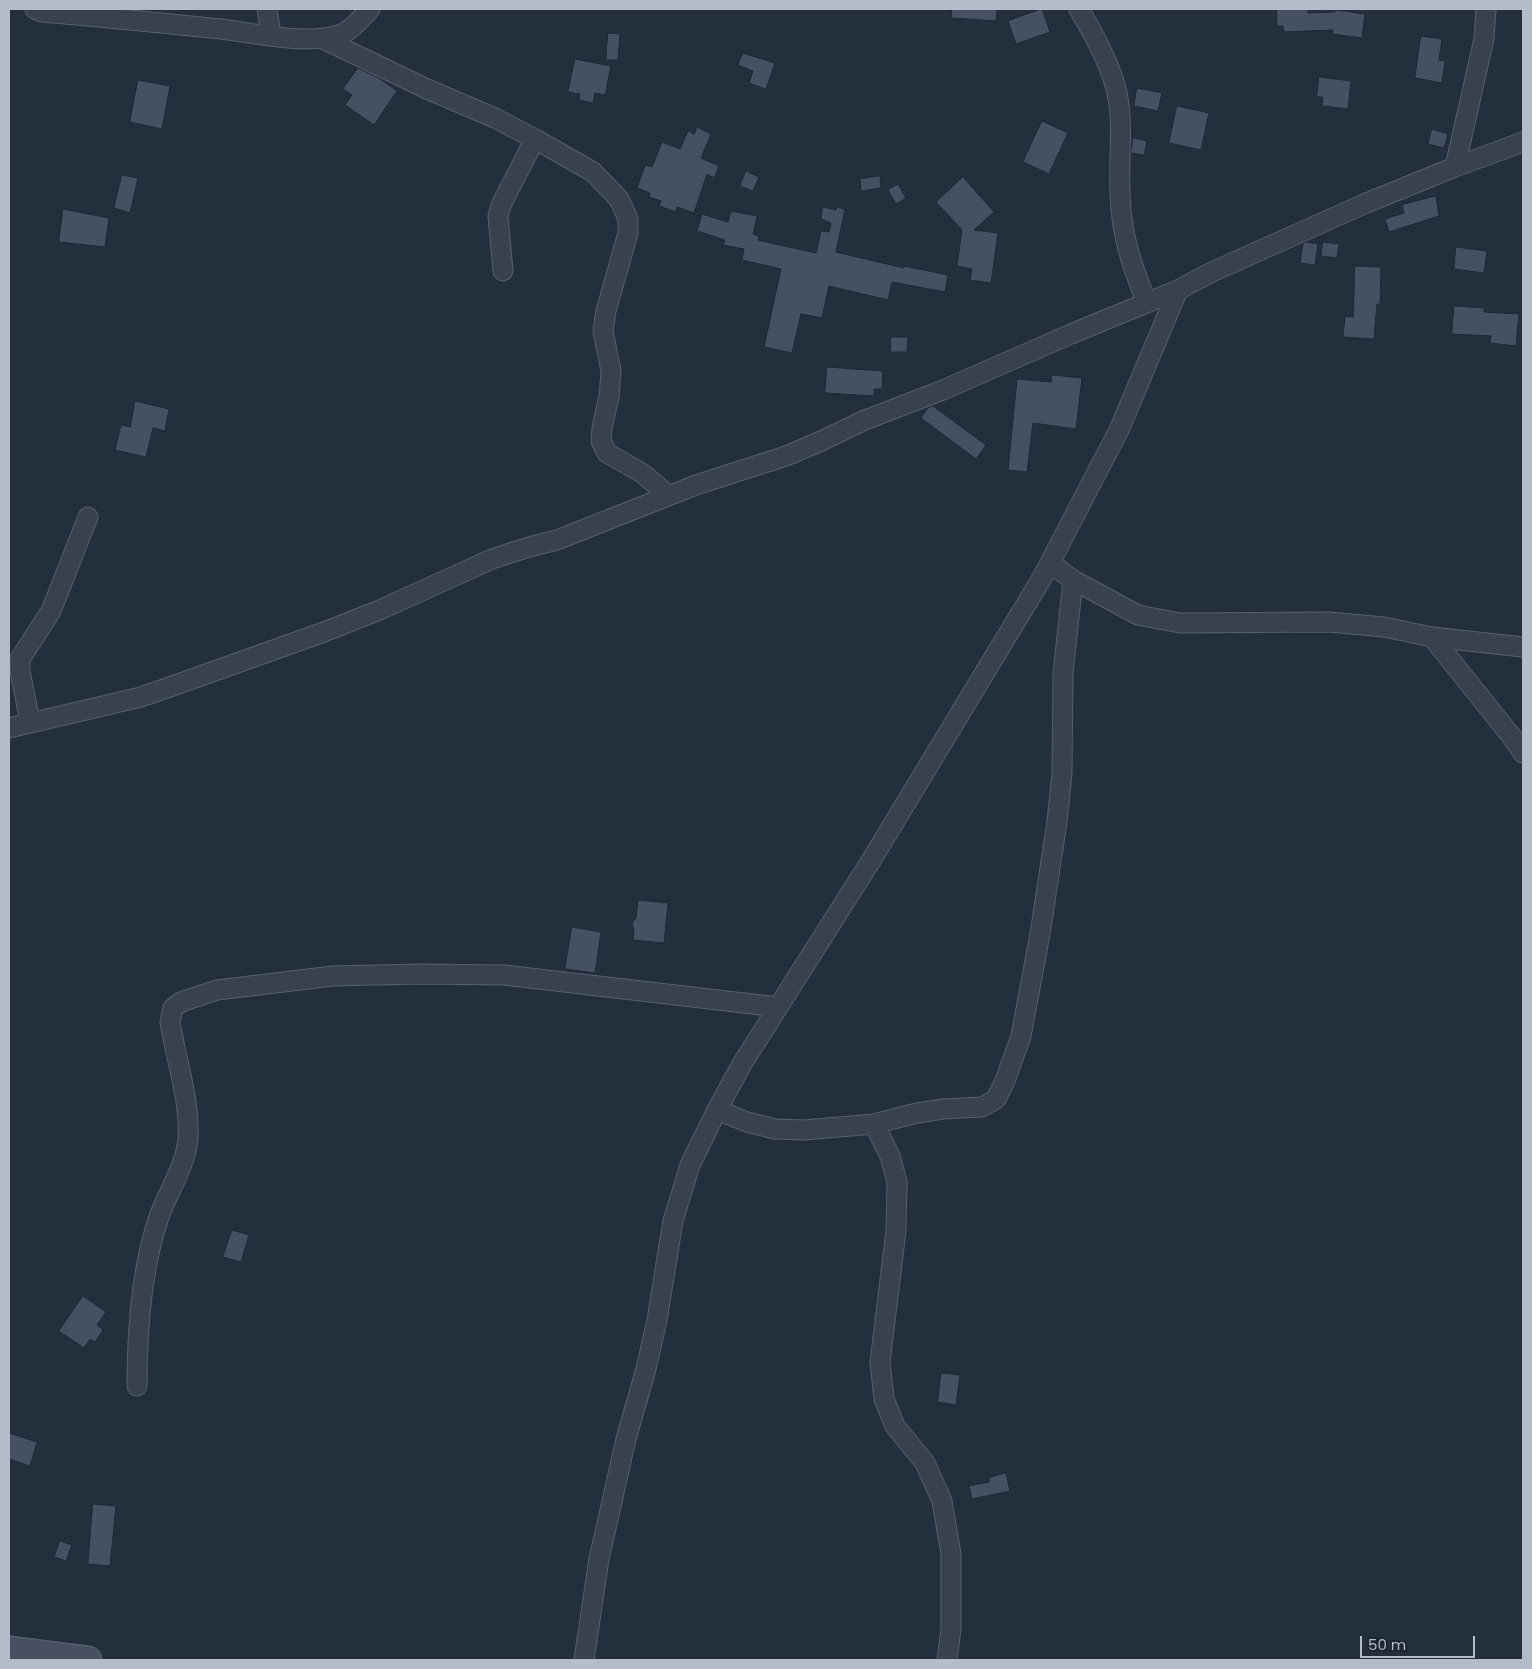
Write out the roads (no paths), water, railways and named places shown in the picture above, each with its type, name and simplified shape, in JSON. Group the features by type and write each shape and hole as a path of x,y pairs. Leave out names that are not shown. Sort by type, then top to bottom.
{"main road":[{"path":"9,1650 88,1660"}],"street":[{"path":"36,9 42,12 297,38 321,38 340,35 352,27 370,9"},
{"path":"267,9 271,35"},
{"path":"1079,9 1101,48 1115,85 1120,109 1122,223 1131,265 1147,303"},
{"path":"1455,167 1484,39 1486,9"},
{"path":"321,38 427,89 495,118 535,139 592,172 619,199 628,219 628,233 606,311 603,331 611,371 609,397 601,441 608,453 642,473 668,496"},
{"path":"503,271 498,216 502,203 535,139"},
{"path":"9,728 141,697 237,664 374,612 492,559 557,540 668,496 794,453 865,420 943,390 1178,290 1258,250 1364,204 1523,142"},
{"path":"584,1660 600,1559 626,1440 646,1369 657,1320 673,1221 690,1165 742,1064 872,859 1050,563 1119,430 1178,290"},
{"path":"30,722 20,671 20,658 51,611 88,517"},
{"path":"1050,563 1073,580 1138,615 1180,623 1329,622 1384,627 1432,637 1523,646"},
{"path":"717,1110 746,1122 775,1129 804,1130 874,1124 917,1113 943,1109 982,1107 996,1099 1005,1081 1021,1036 1040,934 1057,822 1062,773 1063,674 1073,580"},
{"path":"1432,637 1523,753"},
{"path":"137,1386 137,1350 149,1253 159,1217 183,1161 188,1140 188,1120 170,1022 173,1008 181,1002 218,990 333,976 421,974 504,975 778,1007"},
{"path":"874,1124 890,1156 897,1182 896,1231 880,1362 884,1399 895,1426 925,1463 942,1501 951,1554 951,1629 947,1660"}]}
